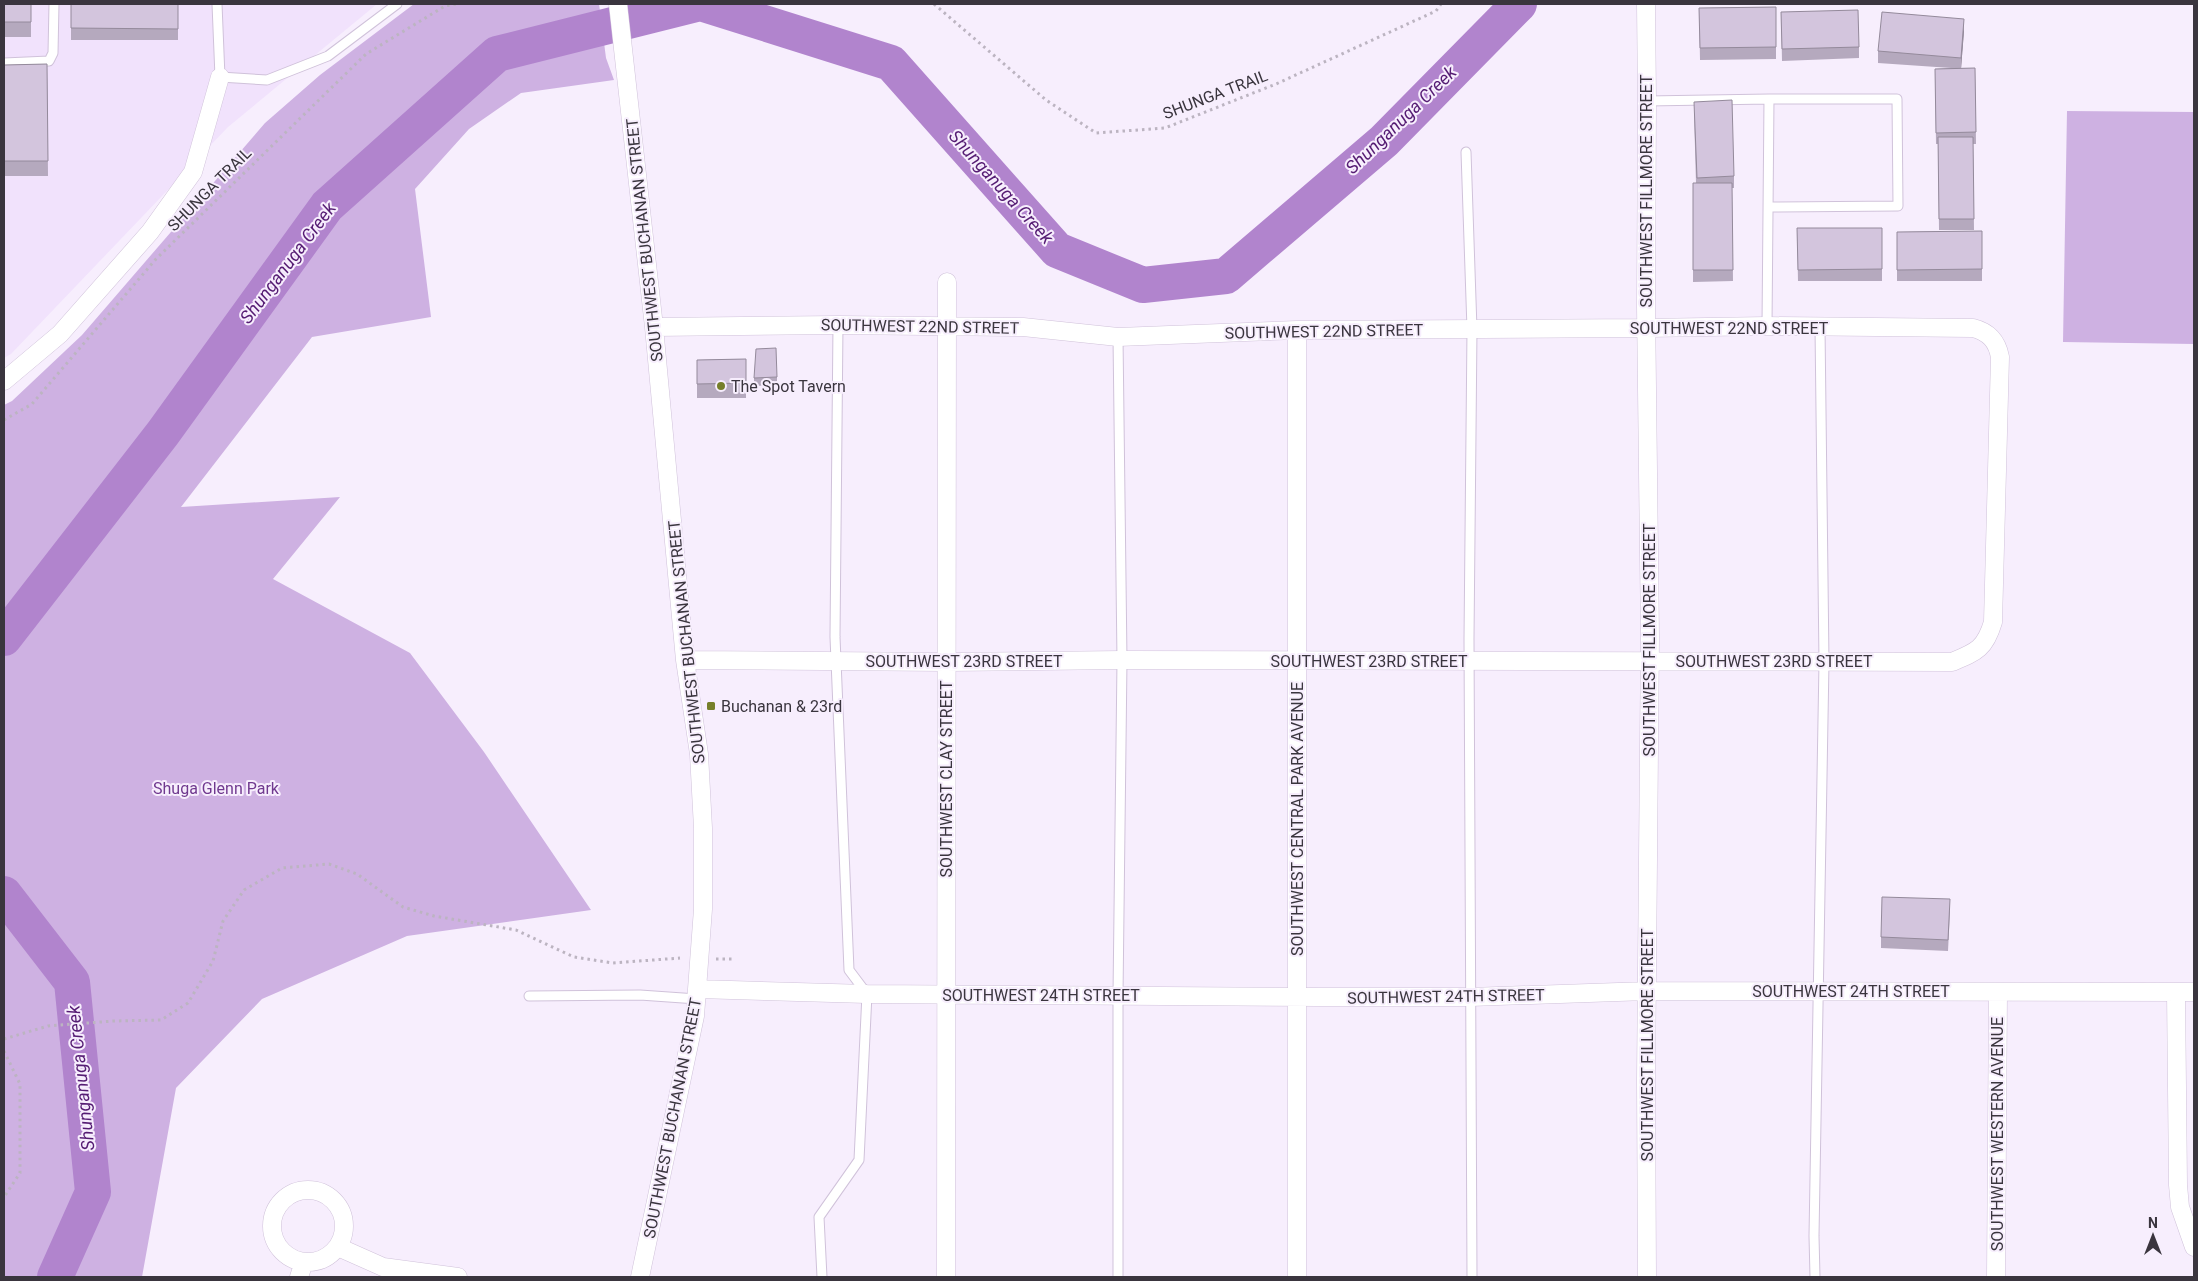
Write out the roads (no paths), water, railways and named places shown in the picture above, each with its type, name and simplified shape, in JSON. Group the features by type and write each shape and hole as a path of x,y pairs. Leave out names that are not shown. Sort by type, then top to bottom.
{"street":[{"name":"SOUTHWEST BUCHANAN STREET","path":"618,4 654,327 686,660 699,754 704,828 703,909 697,994 690,1043 676,1099 640,1277"},
{"name":"SOUTHWEST FILLMORE STREET","path":"1646,4 1648,101 1646,328 1650,660 1646,1277"},
{"path":"4,381 60,334 150,232 193,172 220,77"},
{"name":"SOUTHWEST CLAY STREET","path":"946,1277 947,282"},
{"name":"SOUTHWEST 22ND STREET","path":"654,327 838,325 1023,327 1118,337 1297,330 1767,326 1973,328 1983,331 1992,338 1998,347 2000,358 1994,583"},
{"name":"SOUTHWEST CENTRAL PARK AVENUE","path":"1297,330 1297,1277"},
{"name":"SOUTHWEST 23RD STREET","path":"686,660 836,662 1122,660 1952,662 1976,652 1985,644 1991,630 1994,583"},
{"name":"SOUTHWEST 24TH STREET","path":"697,994 1470,997 1647,991 2194,992"},
{"name":"SOUTHWEST WESTERN AVENUE","path":"1996,1277 1998,992"},
{"path":"2176,992 2178,1185 2180,1207 2194,1247"},
{"path":"302,1190 315,1191 331,1198 337,1204 344,1219 344,1236 338,1247 326,1258 302,1270 286,1255 274,1237 272,1228 274,1215 281,1202 290,1195 302,1190"},
{"path":"338,1247 383,1267 458,1277"}],"lane":[{"path":"4,63 49,62 53,53 54,4"},
{"path":"217,4 220,77 267,80 328,56 397,4"},
{"path":"1767,326 1769,99"},
{"path":"1648,101 1897,99 1898,206 1768,207"},
{"path":"1466,152 1472,329 1469,661 1472,1277"},
{"path":"822,1277 820,1217 859,1160 867,994 849,970 836,662 838,325"},
{"path":"1815,1277 1824,662 1820,327"},
{"path":"1118,337 1122,660 1118,996 1118,1277"},
{"path":"528,996 697,994"}],"waterway":[{"name":"Shunganuga Creek","path":"4,638 163,433 327,206 497,54 696,4"},
{"name":"Shunganuga Creek","path":"704,4 891,63 1057,250 1143,285 1226,276 1384,141 1519,4"},
{"name":"Shunganuga Creek","path":"4,894 72,982 93,1192 55,1277"}],"place":[{"name":"The Spot Tavern","path":"721,386"},
{"name":"Buchanan & 23rd","path":"711,706"}],"park label":[{"name":"Shuga Glenn Park","path":"216,788"}]}
